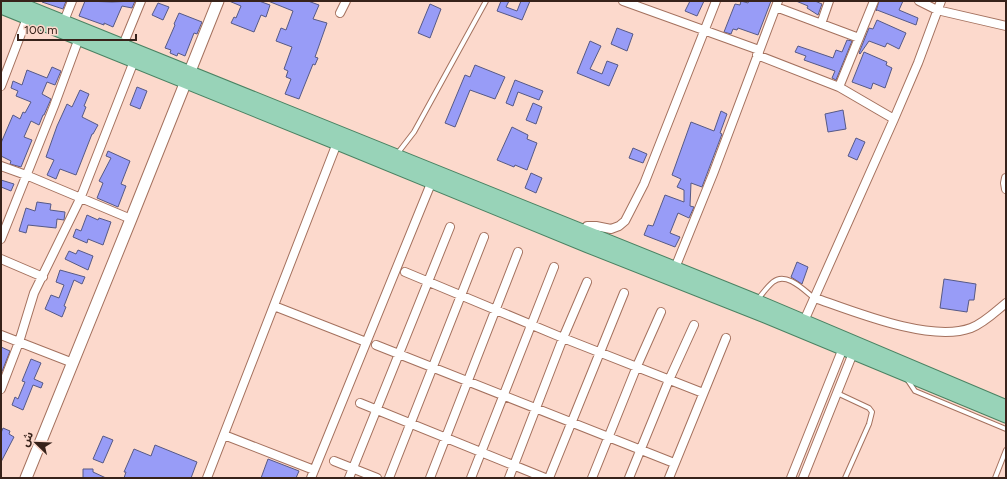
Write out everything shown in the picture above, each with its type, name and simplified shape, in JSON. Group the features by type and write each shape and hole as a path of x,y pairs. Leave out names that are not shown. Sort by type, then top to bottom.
{"main road":[{"path":"12,1 123,45 187,77 337,142 432,181 583,238 675,268 1006,406"},
{"path":"1,7 134,60 187,77 396,155 757,313 903,372 1006,416"}],"street":[{"path":"64,21 72,1"},
{"path":"123,45 141,1"},
{"path":"26,478 218,1"},
{"path":"340,12 346,1"},
{"path":"623,1 758,53 839,87 894,119"},
{"path":"583,238 587,226 590,225 611,229 619,226 625,221 644,184 716,1"},
{"path":"821,24 829,1"},
{"path":"839,87 874,1"},
{"path":"919,1 937,10 1006,26"},
{"path":"804,321 918,63 941,1"},
{"path":"675,268 708,187 777,4 821,24 858,38"},
{"path":"1,86 27,18"},
{"path":"1,239 54,106 79,38"},
{"path":"1,389 19,342 34,293 80,199 134,60"},
{"path":"207,478 337,142"},
{"path":"1,166 26,175 131,220"},
{"path":"1006,178 1006,189"},
{"path":"224,435 313,474 432,181"},
{"path":"349,478 450,227"},
{"path":"389,478 484,237"},
{"path":"430,478 518,252"},
{"path":"1,259 43,277"},
{"path":"471,478 554,267"},
{"path":"405,272 563,338 703,393"},
{"path":"509,478 563,338 587,282"},
{"path":"549,478 624,293"},
{"path":"815,298 874,319 922,330 943,333 956,332 972,328 1006,304"},
{"path":"274,306 366,342"},
{"path":"592,478 637,366 661,312"},
{"path":"629,478 669,380 694,325"},
{"path":"1,335 73,362"},
{"path":"669,478 726,338"},
{"path":"376,345 674,463"},
{"path":"804,478 837,393 848,351"},
{"path":"791,478 848,351"},
{"path":"360,402 545,478"},
{"path":"334,461 377,478"}],"lane":[{"path":"396,155 414,132 486,1"},
{"path":"756,301 774,281 782,278 794,282 815,298"},
{"path":"903,372 915,391 1006,429"},
{"path":"837,393 869,408 872,412 869,424 845,478"},
{"path":"995,478 1006,450"}],"building":[{"path":"42,1 66,1 63,9"},
{"path":"85,1 135,1 132,8 122,6 113,27 79,16"},
{"path":"229,1 259,1 270,5 266,17 261,15 254,32 231,23 234,17 236,18 241,6"},
{"path":"268,1 308,1 319,5 313,19 327,23 315,57 318,58 315,65 313,64 299,99 285,94 291,79 286,77 288,71 284,69 292,47 276,41 281,28 286,30 293,11"},
{"path":"501,1 509,1 506,7 517,11 521,1 530,1 522,20 497,11"},
{"path":"690,1 704,1 697,16 685,11"},
{"path":"741,1 748,3 749,1 771,1 758,35 738,28 737,30 733,29 731,34 724,32 735,4 740,5"},
{"path":"796,1 815,1 822,4 818,15 807,8 808,6"},
{"path":"879,1 903,1 899,10 918,18 916,25 877,10 876,11"},
{"path":"158,3 169,7 163,20 152,15"},
{"path":"430,4 441,9 430,38 418,33"},
{"path":"179,13 202,22 197,34 194,33 185,56 178,53 177,56 170,53 171,50 165,48"},
{"path":"877,20 906,33 899,49 887,43 885,47 869,41 860,54 859,53 869,28 873,29"},
{"path":"617,28 633,34 627,51 611,44"},
{"path":"847,40 852,41 836,80 832,78 835,71 804,60 806,56 795,52 798,46 833,58 836,50 842,52"},
{"path":"590,41 601,46 590,69 602,74 607,61 618,65 609,86 577,73"},
{"path":"864,52 887,62 886,65 892,68 885,88 873,83 871,89 852,82"},
{"path":"475,65 505,77 495,99 470,90 455,127 445,123 465,75 470,77"},
{"path":"52,67 61,71 55,85 47,82 42,94 51,99 39,125 31,121 24,137 32,140 21,167 10,164 11,161 1,156 1,143 13,115 20,119 23,112 25,113 31,102 16,96 18,91 11,88 13,81 22,85 27,70 47,78"},
{"path":"515,80 543,91 539,100 518,92 513,106 506,103"},
{"path":"137,87 147,91 140,109 130,105"},
{"path":"80,90 89,94 84,106 86,107 82,117 98,125 92,134 76,175 60,169 56,179 47,175 54,160 46,157 67,104 72,107"},
{"path":"533,103 542,107 536,124 526,120"},
{"path":"843,110 846,129 828,132 825,114"},
{"path":"721,111 727,114 720,133 722,134 702,187 691,183 690,206 694,207 689,218 678,213 670,233 680,237 675,247 644,235 648,225 653,226 665,195 684,202 684,190 677,187 681,179 672,175 691,122 714,131"},
{"path":"512,127 528,135 527,139 537,143 527,170 515,165 514,167 497,160"},
{"path":"856,138 865,142 857,160 848,156"},
{"path":"633,148 647,154 643,163 629,158"},
{"path":"108,151 130,161 121,184 126,186 118,207 97,198 103,183 99,181 111,158 106,156"},
{"path":"531,173 542,178 536,193 525,188"},
{"path":"1,180 14,184 11,191 1,187"},
{"path":"37,202 51,204 50,210 65,212 64,220 57,219 56,228 28,225 26,233 19,231 26,208 35,211"},
{"path":"87,215 98,220 99,218 111,222 103,245 88,239 87,243 73,237 76,229 81,231"},
{"path":"78,250 93,256 88,270 65,259 69,251 76,254"},
{"path":"797,262 808,267 802,284 791,277"},
{"path":"60,270 85,277 82,284 74,280 64,306 66,307 62,317 45,309 51,295 59,298 64,285 56,282"},
{"path":"944,279 976,284 974,300 969,300 967,312 940,308"},
{"path":"1,347 10,351 1,374"},
{"path":"31,359 41,363 34,379 43,383 41,388 33,385 23,410 12,405 15,397 18,399 25,382 22,381"},
{"path":"3,428 10,431 9,434 14,437 1,462 1,433"},
{"path":"103,436 113,440 103,463 93,459"},
{"path":"155,445 197,462 191,478 124,478 126,472 124,472 134,449 151,456"},
{"path":"268,459 299,471 296,478 261,478"},
{"path":"83,469 93,469 93,472 106,478 83,478"}]}
